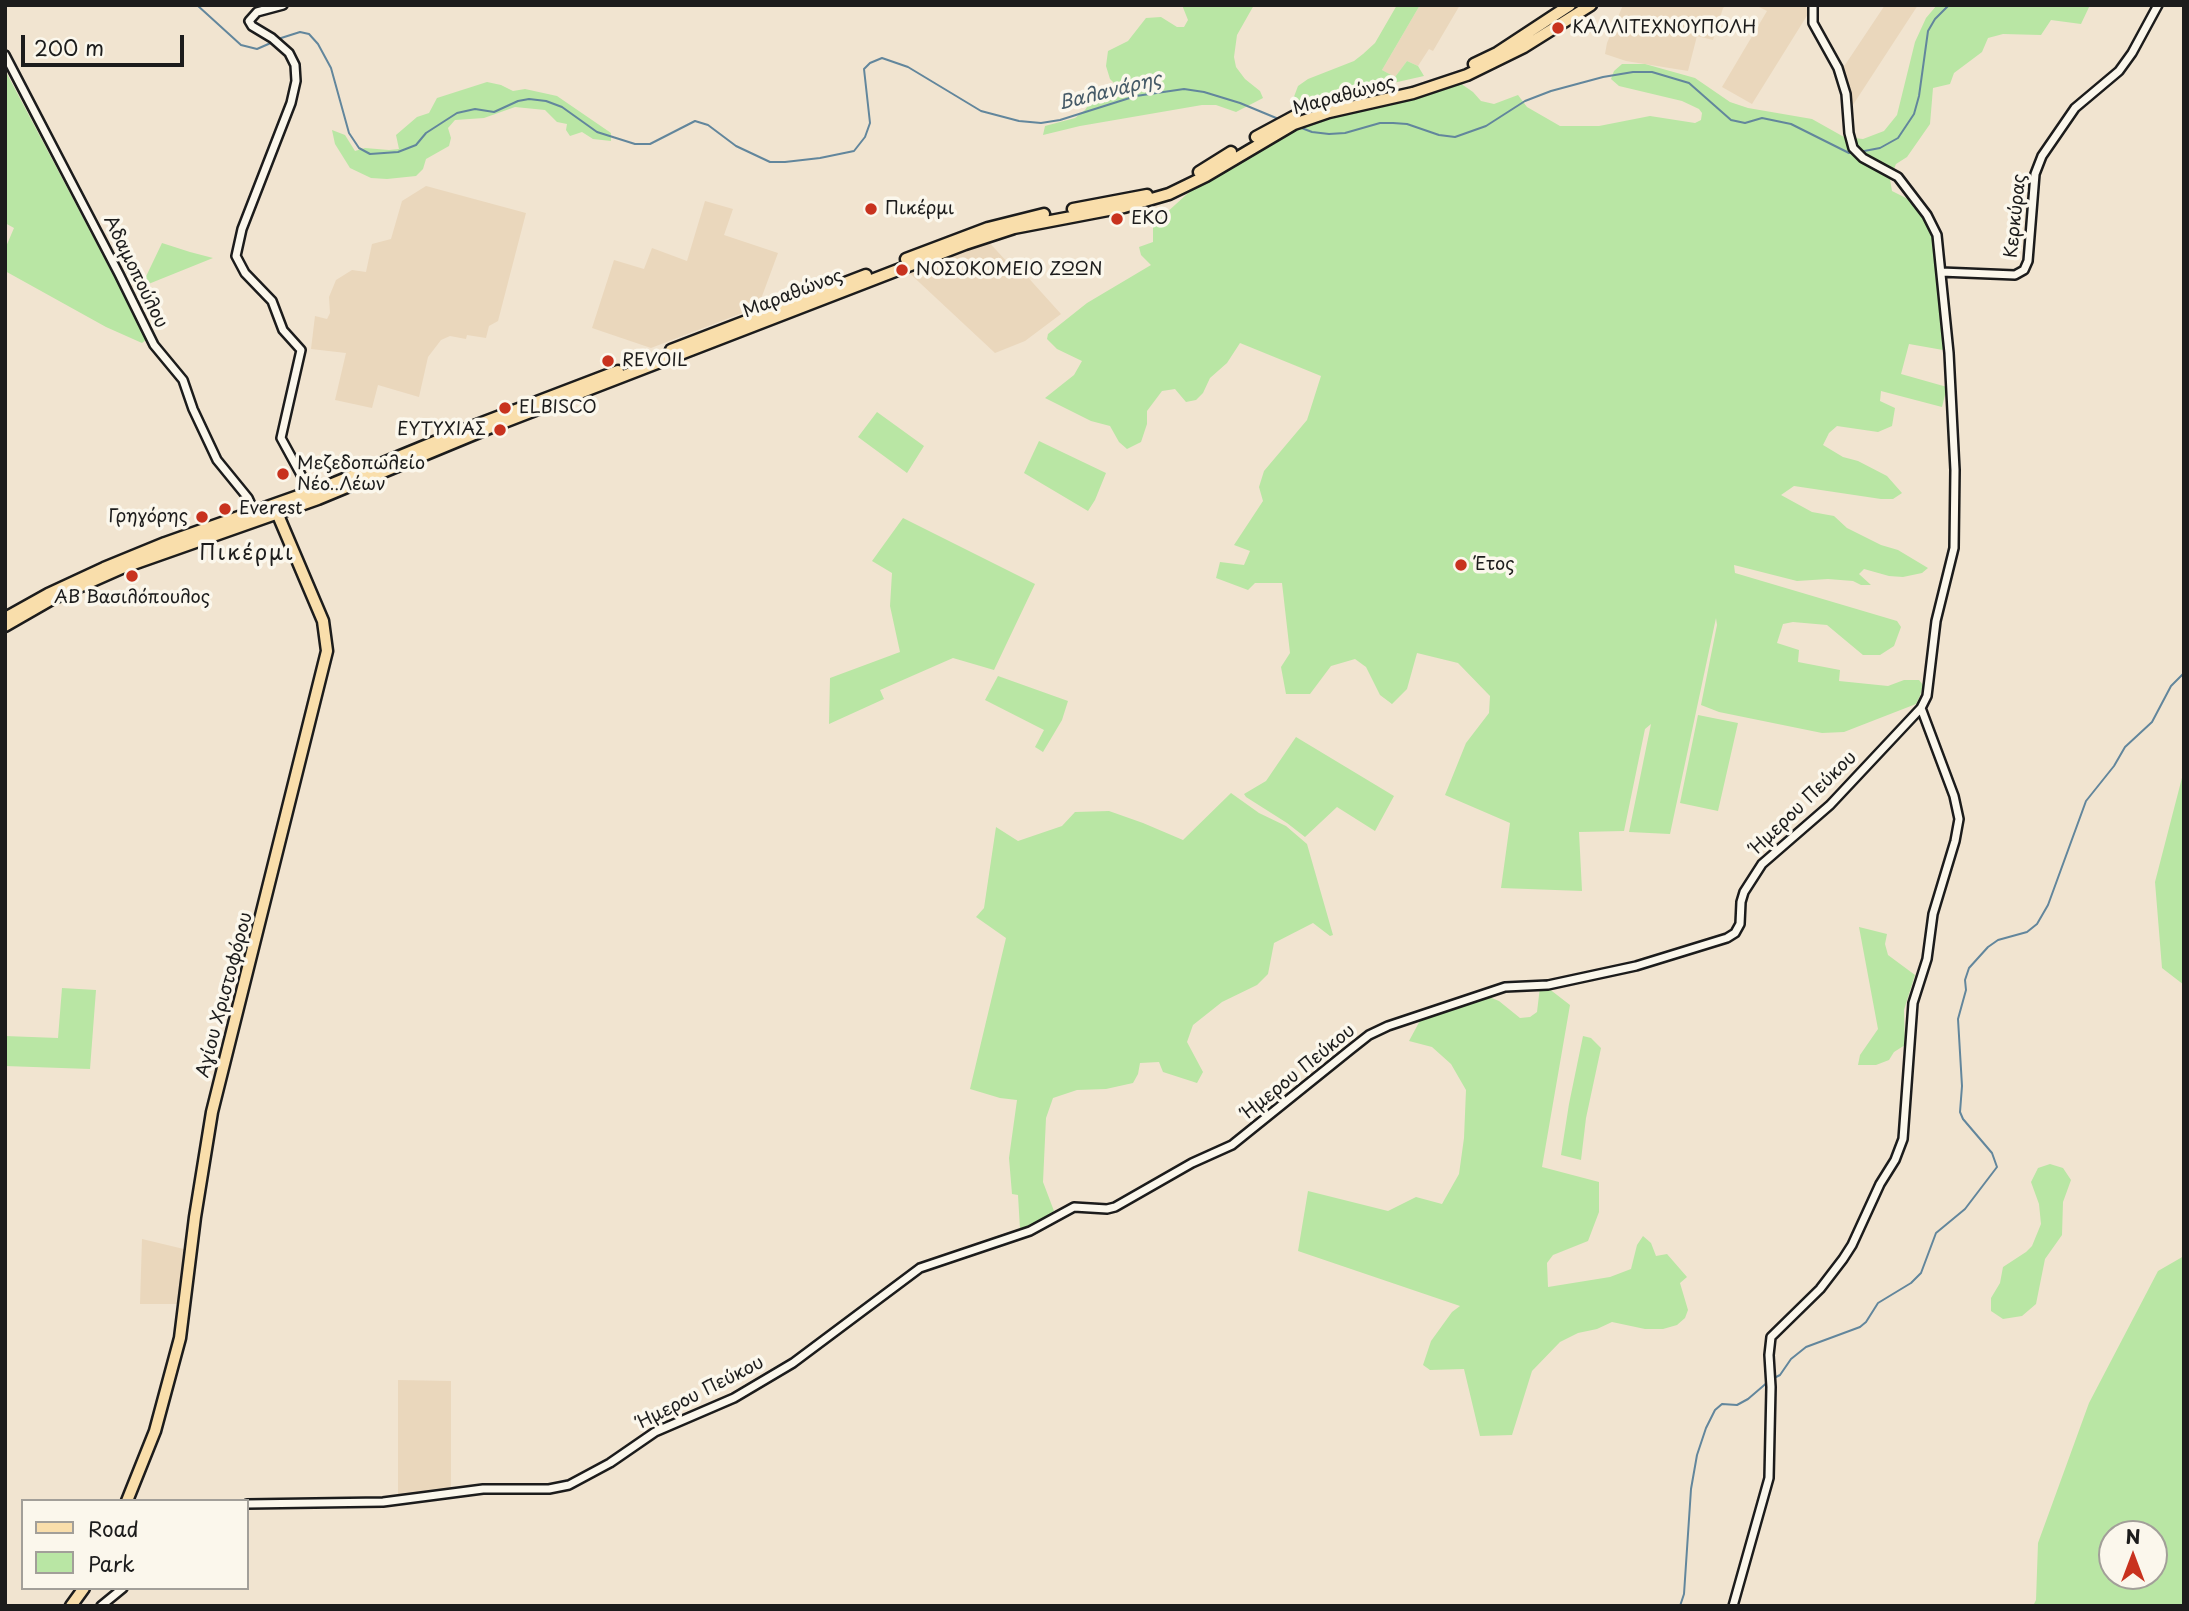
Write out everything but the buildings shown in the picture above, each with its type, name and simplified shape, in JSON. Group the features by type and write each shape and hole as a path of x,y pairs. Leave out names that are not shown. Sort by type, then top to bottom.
{"main road":[{"name":"Μαραθώνος","path":"5,618 104,568 312,496 965,244 1014,228 1124,207 1169,194 1206,176 1276,129 1303,117 1447,76 1497,53 1560,9 1578,7"},
{"name":"Μαραθώνος","path":"1303,117 1413,93 1458,78 1524,47 1578,7"},
{"name":"Αγίου Χριστοφόρου","path":"128,1499 155,1431 180,1338 199,1189 217,1087 269,890 327,651 323,621 276,509"},
{"name":"Μαραθώνος","path":"5,626 102,576 253,517"},
{"path":"71,1606 83,1590"}],"street":[{"path":"283,5 264,9 250,19 252,26 277,42 294,61 296,85 253,200 236,256 245,273 272,301 283,330 301,351 281,438 312,496"},
{"name":"Ήμερου Πεύκου","path":"248,1504 383,1502 483,1489 549,1489 569,1485 610,1463 655,1432 734,1398 793,1363 920,1268 1030,1231 1074,1207 1107,1209 1115,1206 1192,1163 1232,1145 1369,1035 1388,1026 1505,987 1548,985 1636,966 1727,938 1737,930 1744,892 1762,864 1830,805 1921,708 1928,686 1939,605 1952,564 1956,521 1950,353 1937,235 1927,215 1896,175 1866,160 1853,148 1849,137 1846,94 1838,68 1813,23 1813,5"},
{"name":"Κερκύρας","path":"1941,272 2015,275 2024,271 2028,261 2035,174 2042,156 2075,108 2119,71 2158,5"},
{"name":"Αδαμοπούλου","path":"5,55 154,345 183,380 214,456 245,495 253,517"},
{"path":"1733,1606 1769,1478 1771,1336 1820,1289 1843,1259 1880,1184 1895,1160 1903,1139 1913,1003 1927,959 1933,914 1959,819 1954,796 1921,708"},
{"path":"101,1606 121,1590"}],"shaded area":[{"path":"1420,5 1460,5 1433,51 1429,49 1418,66 1407,61 1395,77 1382,70"},
{"path":"1623,5 1727,5 1723,8 1713,40 1697,36 1688,71 1626,61 1605,54"},
{"path":"1755,5 1806,5 1808,14 1752,104 1722,87 1767,11"},
{"path":"1885,5 1918,5 1849,111 1841,71"},
{"path":"426,186 526,213 498,321 489,326 486,338 467,335 466,339 450,336 441,340 428,357 419,397 378,385 372,408 335,400 346,353 311,349 315,316 327,319 330,313 329,297 336,280 352,270 366,272 372,244 391,239 402,201"},
{"path":"705,201 733,209 724,235 778,253 758,307 651,348 592,328 614,260 644,269 652,248 687,261"},
{"path":"986,239 1020,276 1024,273 1061,314 1025,341 995,353 905,269"},
{"path":"142,1239 188,1250 180,1304 140,1304"},
{"path":"398,1380 451,1381 451,1490 398,1497"}],"green space":[{"path":"1182,5 1254,5 1237,35 1234,57 1236,67 1245,79 1260,91 1263,98 1236,112 1216,105 1202,105 1043,135 1045,126 1075,118 1114,83 1106,66 1108,51 1128,41 1146,18 1161,17 1177,27 1184,27 1188,20"},
{"path":"1397,5 1420,5 1382,70 1395,77 1407,61 1418,66 1424,76 1313,101 1292,102 1298,86 1308,79 1354,61 1375,43"},
{"path":"1937,5 2090,5 2081,24 2051,20 2041,35 2003,34 1988,38 1982,52 1954,73 1950,84 1933,88 1930,124 1907,157 1896,164 1890,179 1892,191 1910,200 1933,233 1944,318 1943,350 1909,344 1901,374 1947,387 1942,407 1881,391 1880,401 1895,408 1892,426 1878,432 1837,426 1829,433 1823,445 1887,476 1902,493 1893,499 1881,499 1794,486 1781,495 1812,512 1834,516 1847,528 1881,545 1898,550 1928,568 1922,573 1903,577 1864,569 1859,574 1871,585 1861,585 1853,581 1828,579 1797,581 1734,565 1735,573 1897,621 1901,627 1894,646 1880,655 1863,655 1827,625 1793,622 1783,624 1777,643 1799,650 1798,662 1840,670 1839,681 1888,686 1904,680 1919,680 1923,685 1920,696 1916,704 1844,732 1822,733 1719,712 1701,705 1717,625 1716,618 1670,834 1629,832 1651,724 1645,729 1624,831 1579,832 1582,891 1501,888 1510,823 1445,795 1466,743 1489,713 1490,696 1458,663 1417,653 1407,689 1392,704 1380,695 1366,667 1355,659 1331,666 1310,694 1286,694 1281,667 1290,653 1282,583 1255,583 1248,590 1216,578 1220,562 1244,565 1250,551 1234,545 1263,501 1259,487 1264,471 1307,420 1321,376 1240,343 1227,363 1210,378 1203,393 1196,400 1186,402 1175,389 1162,391 1147,411 1147,424 1141,442 1127,449 1119,442 1110,426 1091,421 1045,398 1074,375 1082,361 1057,349 1047,339 1048,334 1087,303 1151,265 1141,255 1139,247 1153,242 1153,225 1187,194 1216,172 1284,133 1306,124 1395,103 1460,83 1481,101 1494,104 1518,95 1527,107 1560,126 1599,126 1650,116 1695,123 1701,120 1702,113 1699,109 1682,101 1619,86 1611,79 1614,71 1622,64 1645,64 1695,78 1730,102 1748,108 1812,119 1844,137 1863,139 1884,131 1897,115 1915,42 1926,18"},
{"path":"5,70 147,339 142,343 106,327 5,271 5,249 14,228 5,223"},
{"path":"487,82 513,91 525,89 557,96 611,133 611,141 593,139 582,132 570,136 566,130 567,124 557,122 545,110 515,107 484,118 455,120 448,128 451,138 449,146 426,159 423,169 416,176 387,179 371,178 350,168 335,144 332,130 345,135 355,151 365,148 399,149 396,135 417,117 429,113 437,98"},
{"path":"162,243 190,252 213,258 141,287"},
{"path":"877,412 924,446 907,473 858,437"},
{"path":"1039,441 1106,473 1088,511 1024,473"},
{"path":"903,518 1035,584 994,670 953,658 880,690 884,699 829,724 830,678 900,652 890,606 892,573 872,561"},
{"path":"998,676 1068,701 1062,720 1043,752 1035,747 1044,730 985,700"},
{"path":"1698,715 1738,723 1718,811 1680,803"},
{"path":"1296,737 1394,796 1375,831 1337,807 1305,837 1246,797 1244,794 1266,781"},
{"path":"2184,770 2184,985 2162,968 2155,882"},
{"path":"1231,793 1259,813 1286,826 1307,844 1333,935 1330,936 1313,923 1274,943 1268,974 1257,985 1222,1002 1193,1025 1187,1042 1203,1072 1197,1083 1163,1072 1159,1062 1140,1063 1133,1083 1106,1089 1077,1090 1053,1098 1046,1118 1043,1182 1054,1211 1036,1223 1020,1229 1018,1195 1012,1194 1009,1158 1017,1100 970,1089 1006,938 976,917 984,908 996,827 1018,841 1062,826 1075,812 1109,811 1183,840"},
{"path":"1859,927 1887,934 1885,944 1888,955 1915,975 1904,1010 1905,1045 1894,1052 1889,1060 1876,1065 1858,1065 1860,1055 1878,1029"},
{"path":"1540,987 1548,988 1570,1005 1542,1167 1599,1182 1599,1212 1588,1241 1553,1255 1547,1263 1548,1287 1610,1277 1631,1269 1637,1245 1643,1236 1651,1243 1656,1256 1667,1254 1687,1277 1680,1283 1688,1310 1685,1318 1677,1325 1663,1329 1645,1329 1612,1322 1560,1342 1532,1371 1512,1435 1480,1436 1464,1369 1430,1370 1423,1365 1431,1341 1452,1312 1460,1306 1298,1251 1308,1191 1388,1211 1416,1197 1442,1204 1459,1174 1466,1090 1451,1064 1432,1047 1409,1041 1423,1015 1484,995 1499,1001 1520,1018 1530,1017 1537,1012"},
{"path":"62,988 96,990 90,1069 5,1066 5,1036 58,1038"},
{"path":"1583,1036 1591,1038 1601,1048 1586,1118 1581,1160 1561,1155"},
{"path":"2050,1164 2063,1168 2071,1180 2063,1202 2062,1235 2045,1259 2036,1304 2022,1316 2003,1319 1991,1311 1991,1298 2000,1283 2003,1267 2032,1246 2041,1224 2039,1204 2031,1182 2038,1168"},
{"path":"2184,1256 2184,1606 2033,1606 2036,1600 2038,1543 2089,1403 2158,1271"}],"waterway":[{"name":"Βαλανάρης","path":"197,5 241,45 257,49 273,42"},
{"name":"Βαλανάρης","path":"1859,152 1880,148 1898,138 1914,114 1928,31 1949,5"},
{"name":"Βαλανάρης","path":"278,39 300,32 309,34 318,44 331,68 349,133 359,148 370,154 398,152 416,145 426,133 457,113 475,109 494,112 529,99 562,107 597,132 635,144 650,144 695,121 708,125 736,146 770,162 820,158 854,151 865,137 870,123 864,69 882,58 908,67 981,111 1019,121 1041,123 1060,120 1136,96 1184,89 1240,103 1281,120"},
{"name":"Βαλανάρης","path":"1299,127 1329,134 1345,133 1380,123 1393,123 1407,124 1439,135 1455,137 1486,126 1525,101 1551,91 1603,77 1652,72 1689,83 1731,120 1745,123 1762,118 1791,124 1849,153 1853,152"},
{"path":"1774,1378 1806,1347 1860,1327 1878,1303 1911,1283 1921,1273 1936,1233 1965,1209 1997,1167 1992,1153 1960,1112 1962,1086 1958,1019 1969,968 1998,940 2027,932 2037,924 2048,905 2086,801 2114,766 2125,747 2152,722 2171,686 2184,673"},
{"path":"1680,1606 1684,1594 1691,1489 1697,1455 1706,1428 1715,1410 1722,1404 1737,1405 1769,1381"}],"place":[{"name":"ΚΑΛΛΙΤΕΧΝΟΥΠΟΛΗ","path":"1558,28"},
{"name":"Πικέρμι","path":"871,209"},
{"name":"EKO","path":"1117,219"},
{"name":"ΝΟΣΟΚΟΜΕΙΟ ΖΩΩΝ","path":"902,270"},
{"name":"REVOIL","path":"608,361"},
{"name":"ELBISCO","path":"505,408"},
{"name":"ΕΥΤΥΧΙΑΣ","path":"500,430"},
{"name":"Μεζεδοπωλείο Νέο..Λέων","path":"283,474"},
{"name":"Everest","path":"225,509"},
{"name":"Γρηγόρης","path":"202,517"},
{"name":"Έτος","path":"1461,565"},
{"name":"ΑΒ Βασιλόπουλος","path":"132,576"}],"district":[{"name":"Πικέρμι","path":"247,554"}]}
